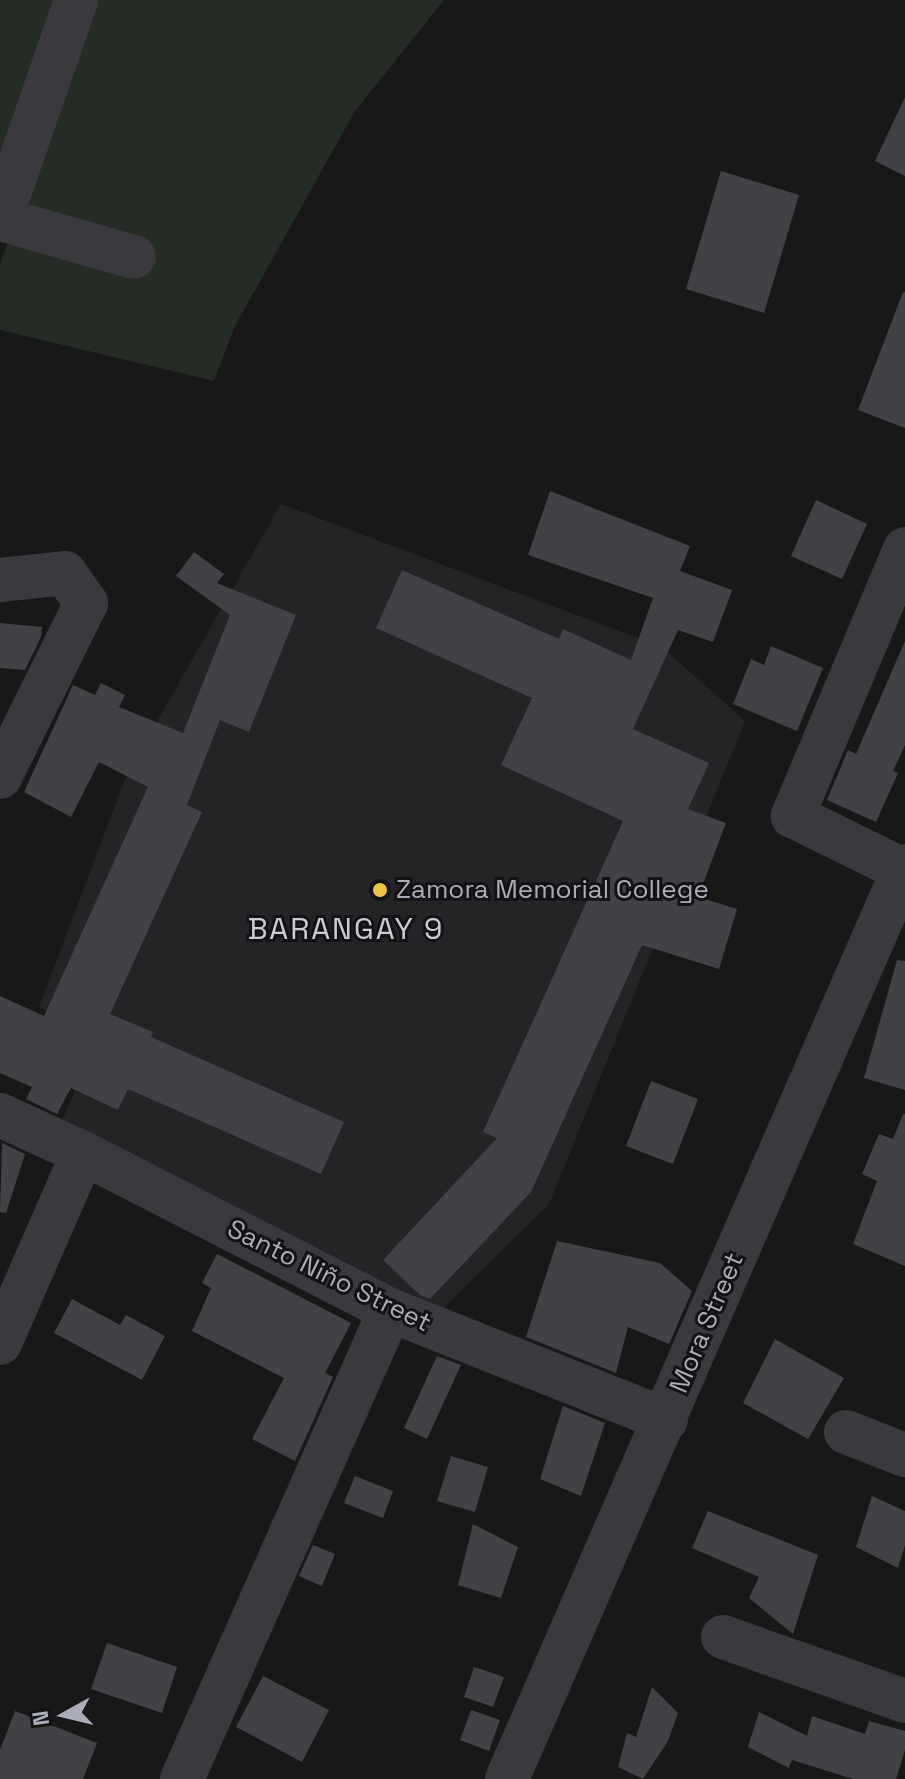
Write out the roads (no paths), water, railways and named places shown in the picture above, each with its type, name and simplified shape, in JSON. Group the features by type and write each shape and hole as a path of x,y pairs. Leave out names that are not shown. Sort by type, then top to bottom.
{"street":[{"path":"76,0 0,219 134,257"},
{"path":"904,870 793,816 905,549"},
{"path":"0,580 65,573 86,603 0,777"},
{"name":"Mora Street","path":"507,1779 904,870"},
{"name":"Santo Niño Street","path":"0,1115 83,1153 390,1310 666,1420"},
{"path":"0,1343 83,1153"},
{"path":"182,1779 390,1310"},
{"path":"846,1432 905,1455"},
{"path":"723,1637 905,1701"}],"place":[{"name":"Zamora Memorial College","path":"380,890"}],"district":[{"name":"BARANGAY 9","path":"346,929"}]}
